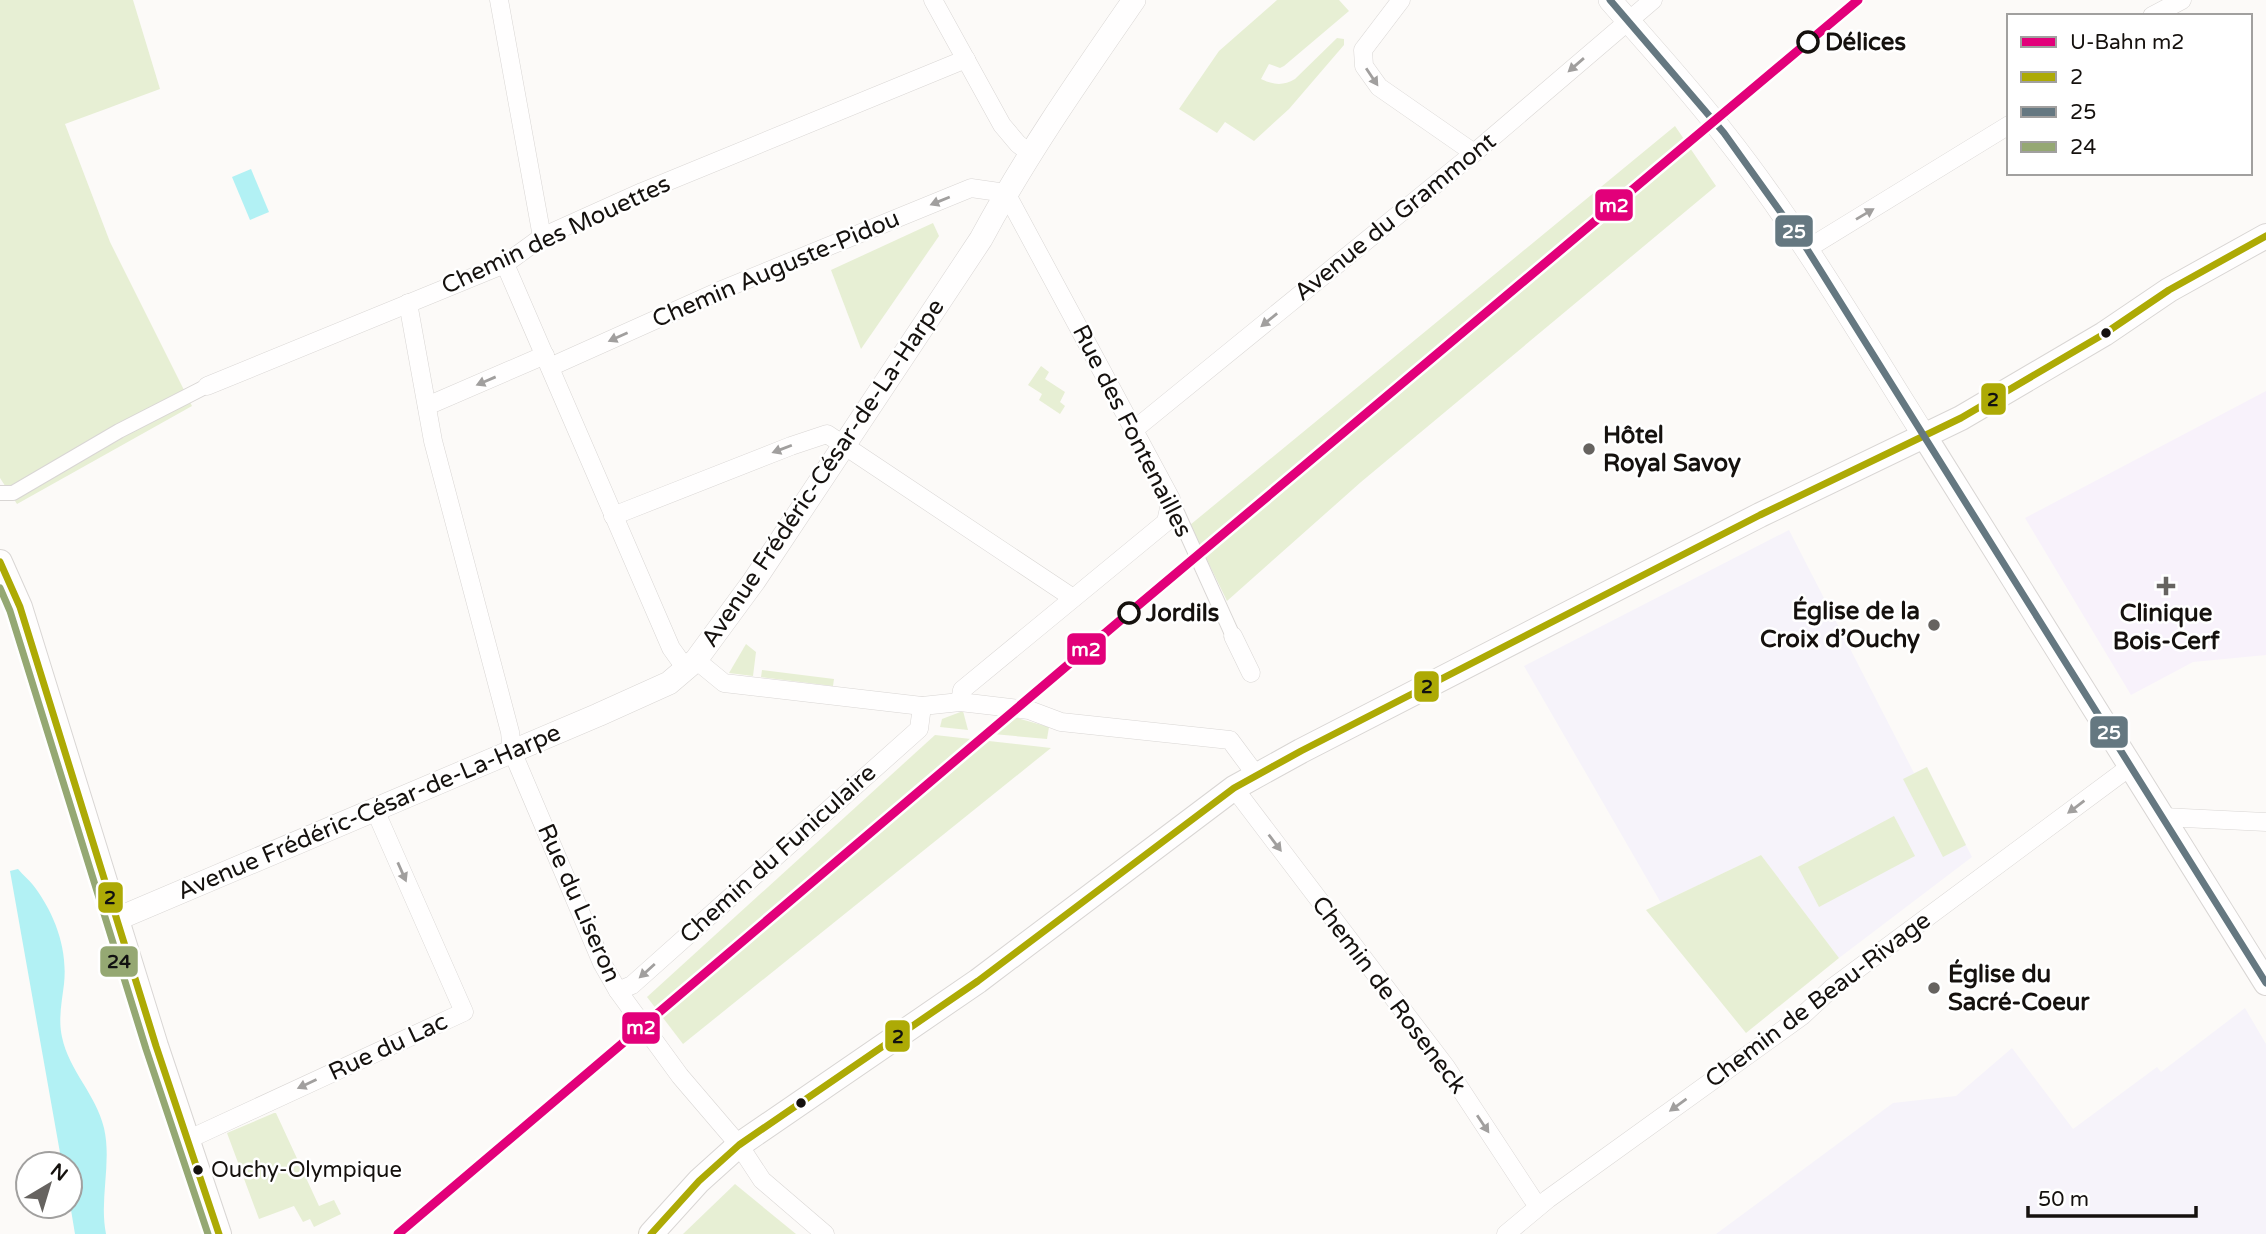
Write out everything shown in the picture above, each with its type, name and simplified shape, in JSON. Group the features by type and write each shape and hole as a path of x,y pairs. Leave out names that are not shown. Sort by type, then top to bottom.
{"main road":[{"path":"651,1234 699,1181 739,1145 968,988 1234,788 1760,515 1976,410 2104,334 2169,290 2266,236"},
{"path":"1925,436 2266,982"},
{"path":"0,562 20,607 219,1234"}],"street":[{"path":"499,0 542,237"},
{"path":"933,0 1002,125 1018,144 1030,153"},
{"name":"Avenue Frédéric-César-de-La-Harpe","path":"117,919 654,691 669,683 691,664 754,581 981,239 1030,153 1134,0"},
{"path":"1401,0 1363,50 1364,66 1379,87 1474,153"},
{"path":"1610,0 1724,133 1807,249 1925,436"},
{"name":"Avenue du Grammont","path":"1135,429 1474,153 1653,0"},
{"path":"2156,14 2182,0"},
{"name":"Chemin des Mouettes","path":"0,493 13,493 119,431 207,386 505,264 542,237 642,192 966,59"},
{"path":"1807,249 2007,126"},
{"name":"Chemin Auguste-Pidou","path":"427,406 547,361 971,188 1006,192"},
{"name":"Rue des Fontenailles","path":"1006,192 1171,499 1251,673"},
{"path":"505,264 671,648 691,664 724,682 922,706 960,702 1029,710 1061,722 1230,740 1256,775"},
{"path":"408,303 436,454 510,732 512,751"},
{"path":"614,516 827,434 1073,598"},
{"path":"960,702 962,690 1166,522 1171,499"},
{"name":"Chemin du Funiculaire","path":"618,991 632,985 919,729 922,706"},
{"name":"Rue du Liseron","path":"512,751 602,963 618,991 680,1076 739,1145"},
{"name":"Chemin de Beau-Rivage","path":"1506,1234 1538,1207 1802,1016 1832,988 2131,766"},
{"name":"Chemin de Roseneck","path":"1234,788 1446,1068 1538,1207"},
{"name":"Rue du Lac","path":"187,1140 464,1012 375,810"},
{"path":"2163,817 2266,822"},
{"path":"739,1145 762,1180 825,1234"}],"shaded area":[{"name":"Clinique Bois-Cerf","path":"2266,391 2266,655 2193,662 2131,695 2025,518"},
{"path":"1789,530 1914,773 1927,767 1972,857 1839,958 1761,855 1661,903 1524,666"},
{"path":"2245,1008 2266,1044 2266,1234 1716,1234 1893,1103 1956,1096 2012,1048 2073,1129 2157,1067 2161,1072"}],"green space":[{"path":"0,0 133,0 160,89 65,124 110,242 192,406 17,504 0,478"},
{"path":"1277,0 1339,0 1349,11 1284,66 1280,68 1269,64 1261,79 1286,83 1295,79 1337,38 1344,39 1344,45 1289,109 1254,141 1225,122 1217,133 1179,109 1219,51"},
{"path":"1675,126 1716,186 1361,482 1227,601 1190,525"},
{"path":"933,223 939,236 861,349 831,270"},
{"path":"1041,366 1049,372 1045,379 1065,392 1060,402 1065,406 1060,414 1039,400 1042,394 1028,385"},
{"path":"746,644 756,652 753,676 729,673"},
{"path":"762,670 834,679 833,686 761,677"},
{"path":"963,711 968,730 940,727 942,719"},
{"path":"1013,717 1049,727 1047,739 993,734"},
{"path":"935,735 1051,748 683,1044 647,997"},
{"path":"1927,767 1966,845 1943,857 1903,779"},
{"path":"1894,816 1915,856 1819,907 1798,867"},
{"path":"1761,855 1839,958 1746,1033 1646,910"},
{"path":"274,1113 319,1206 334,1200 341,1214 314,1227 310,1219 303,1222 294,1206 259,1219 227,1133"},
{"path":"735,1184 796,1234 683,1234"}],"water":[{"path":"251,169 269,212 250,220 232,177"},
{"path":"18,869 33,885 58,931 65,971 60,1017 62,1037 70,1061 95,1104 104,1128 106,1234 75,1234 73,1220 84,1220 84,1150 60,1150 10,871"}],"metro line":[{"name":"m2","path":"398,1234 1129,613 1858,0"}],"transit line":[{"name":"25","path":"1610,0 1724,133 1807,249 2266,983"},
{"name":"2","path":"651,1234 699,1181 739,1145 978,981 1234,788 1760,515 1961,418 2104,334 2169,290 2266,236"},
{"name":"2","path":"0,562 20,607 156,1046 219,1234"},
{"name":"24","path":"0,588 10,611 146,1049 208,1234"}],"place":[{"name":"Délices","path":"1808,42"},
{"name":"Hôtel Royal Savoy","path":"1589,449"},
{"name":"Clinique Bois-Cerf","path":"2166,586"},
{"name":"Jordils","path":"1129,613"},
{"name":"Église de la Croix d’Ouchy","path":"1934,625"},
{"name":"Église du Sacré-Coeur","path":"1934,988"},
{"name":"Ouchy-Olympique","path":"198,1170"}]}
